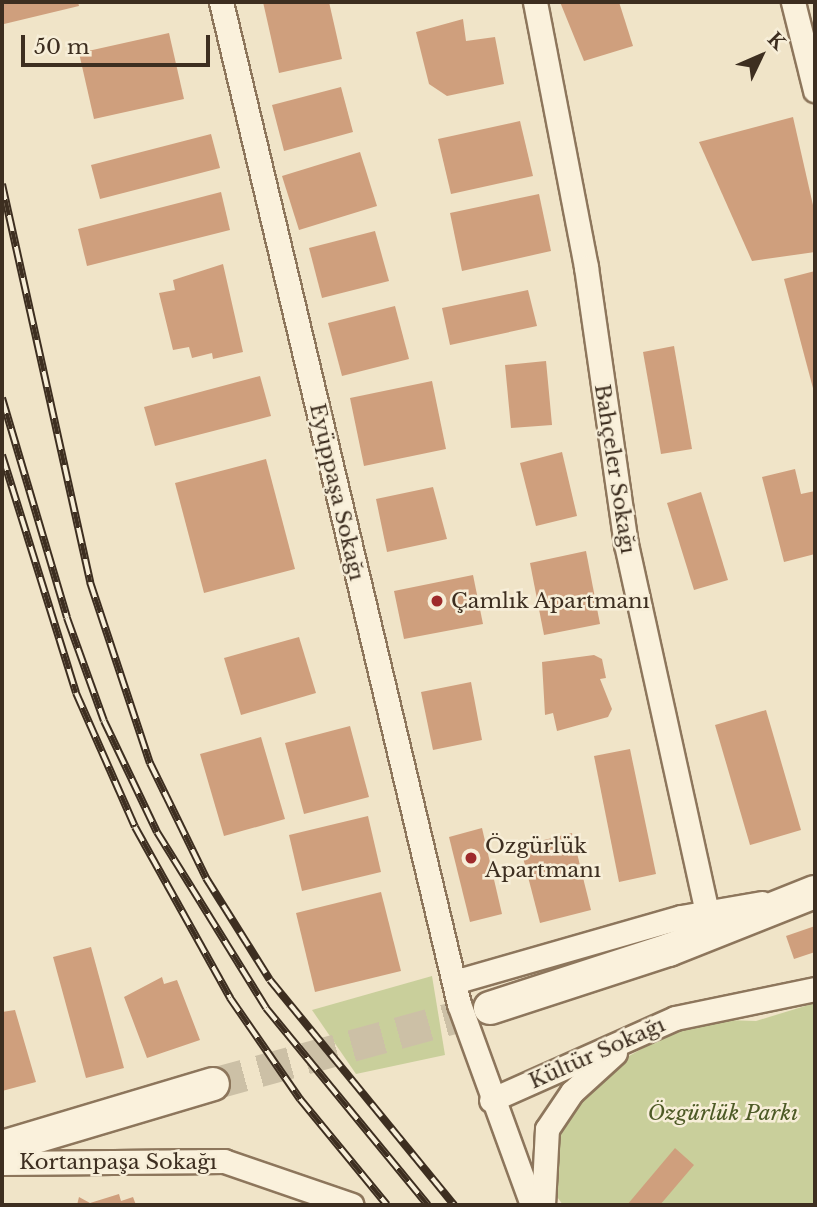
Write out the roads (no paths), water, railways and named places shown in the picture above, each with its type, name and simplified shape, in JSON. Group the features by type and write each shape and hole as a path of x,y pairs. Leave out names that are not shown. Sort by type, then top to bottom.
{"main road":[{"path":"490,1007 710,923 811,894"},
{"path":"2,1147 213,1084"}],"street":[{"name":"Eyüppaşa Sokağı","path":"221,2 454,982 491,1100"},
{"name":"Bahçeler Sokağı","path":"535,2 586,267 624,534 710,923"},
{"path":"793,2 815,90"},
{"path":"454,982 710,923"},
{"name":"Kültür Sokağı","path":"491,1100 636,1035 695,1012 747,1007 815,989"},
{"path":"542,1205 541,1152 549,1125 582,1082 636,1035"},
{"path":"491,1100 532,1205"},
{"path":"499,1123 521,1140 549,1125"},
{"name":"Kortanpaşa Sokağı","path":"2,1163 224,1161 352,1205"}],"tunnel":[{"path":"213,1084 490,1008"}],"railway":[{"path":"2,184 90,582 150,763 206,878 270,980 454,1205"},
{"path":"2,398 67,618 104,721 157,832 266,1008 428,1205"},
{"path":"2,455 76,693 135,827 230,998 300,1099 387,1205"}],"place":[{"name":"Çamlık Apartmanı","path":"437,601"},
{"name":"Özgürlük Apartmanı","path":"471,858"}],"park label":[{"name":"Özgürlük Parkı","path":"723,1113"}]}
